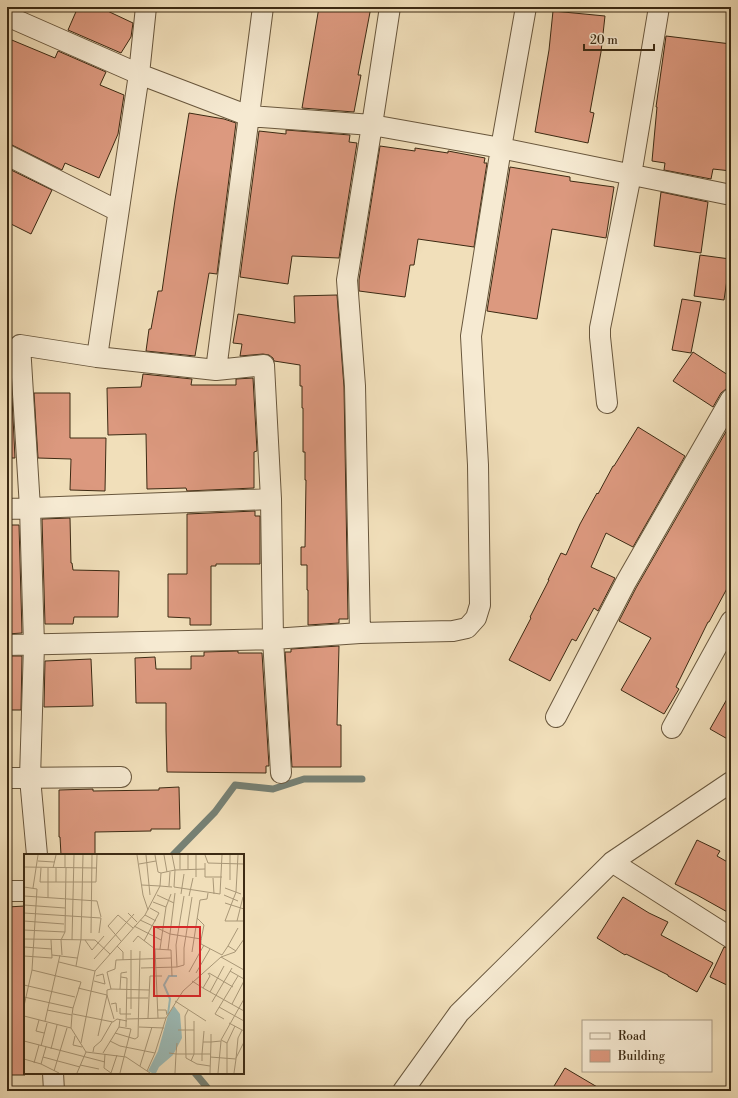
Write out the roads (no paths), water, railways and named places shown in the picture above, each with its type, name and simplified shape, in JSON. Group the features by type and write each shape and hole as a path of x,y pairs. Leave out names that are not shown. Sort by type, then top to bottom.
{"street":[{"path":"97,357 139,74 146,7"},
{"path":"216,370 263,7"},
{"path":"360,632 355,386 347,280 390,7"},
{"path":"7,644 273,639 360,632 453,631 467,628 476,618 480,605 478,465 471,336 501,148 526,7"},
{"path":"607,403 600,328 631,175 659,7"},
{"path":"7,16 139,74 249,116 372,125 501,148 731,195"},
{"path":"7,155 118,211"},
{"path":"37,854 30,778 34,644 30,508 14,340 97,357 216,370 264,365 271,499 273,639 281,773"},
{"path":"556,716 626,582 731,398"},
{"path":"7,509 271,499"},
{"path":"672,728 731,621"},
{"path":"7,778 121,776"},
{"path":"403,1091 459,1013 612,862 731,782"},
{"path":"612,862 731,938"},
{"path":"7,890 24,891"},
{"path":"53,1074 54,1091"}],"waterway":[{"path":"174,854 215,812 235,785 273,789 304,779 362,779"},
{"path":"196,1074 210,1091"}]}
